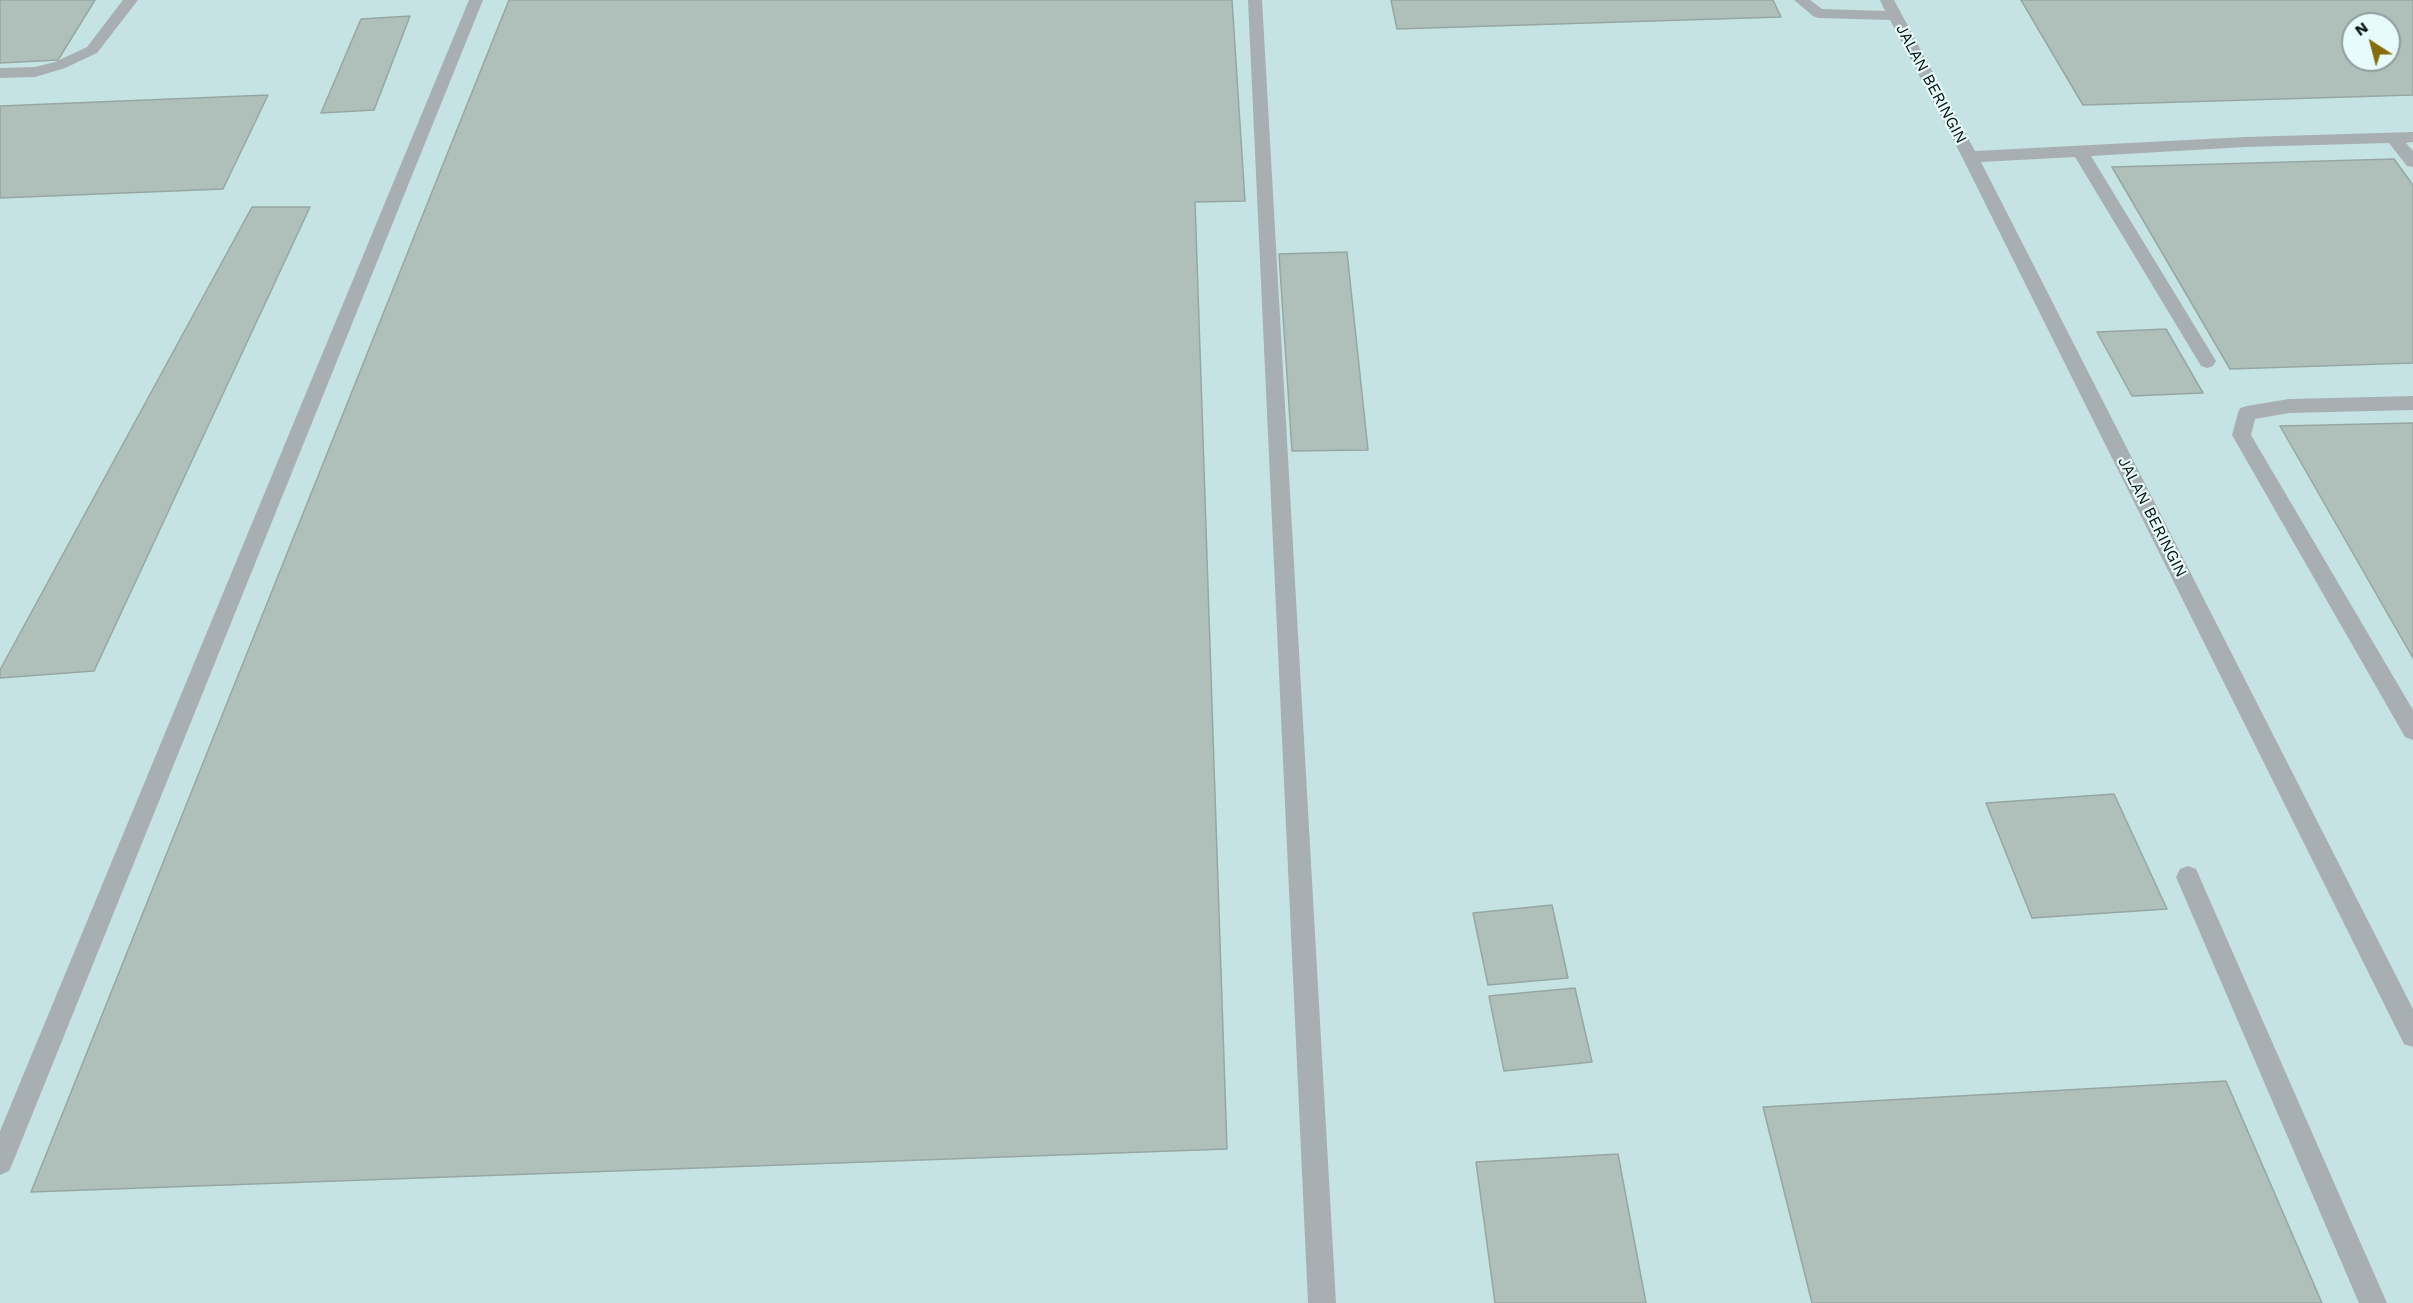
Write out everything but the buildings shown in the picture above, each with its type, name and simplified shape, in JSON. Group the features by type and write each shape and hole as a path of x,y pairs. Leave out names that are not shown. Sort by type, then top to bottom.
{"lane":[{"path":"0,73 35,72 60,65 92,50 131,0"},
{"path":"0,1162 476,0"},
{"path":"1255,0 1322,1303"},
{"path":"1801,0 1818,13 1891,8"},
{"name":"JALAN BERINGIN","path":"1891,8 1970,157 2413,1035"},
{"path":"1970,157 2081,153 2245,142 2413,136"},
{"path":"2394,138 2413,162"},
{"path":"2081,153 2206,361"},
{"path":"2413,403 2289,406 2247,412 2241,435 2413,730"},
{"path":"2188,877 2373,1303"}],"shaded area":[{"path":"0,0 2413,0 2413,1303 0,1303"}]}
